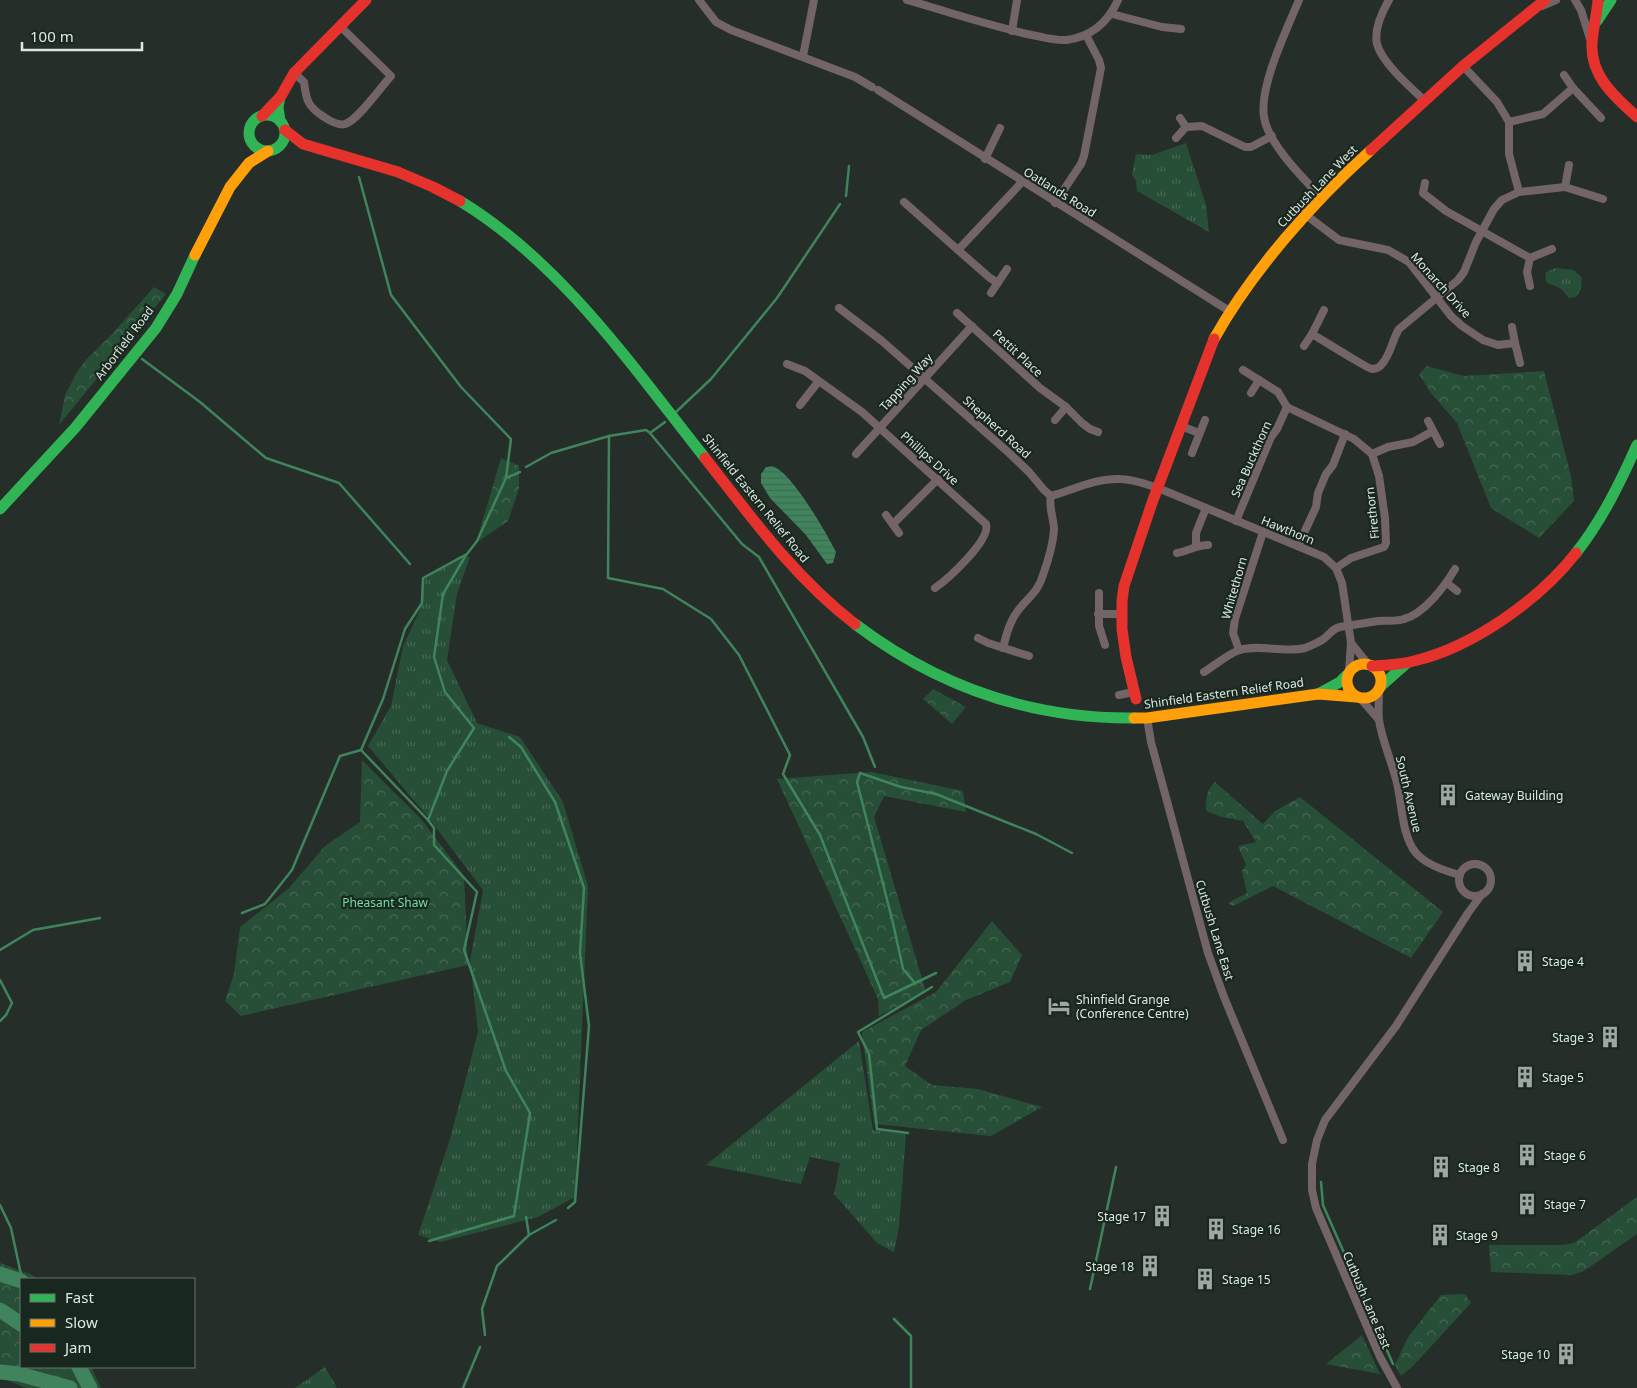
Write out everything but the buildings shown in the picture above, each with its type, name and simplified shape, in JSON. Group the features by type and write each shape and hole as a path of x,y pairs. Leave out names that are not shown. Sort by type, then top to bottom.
{"main road":[{"path":"281,96 278,107 285,136 276,149 268,151 256,148 251,142 249,132 253,121 262,116 281,96 294,73 366,0"},
{"name":"Cutbush Lane West","path":"1135,695 1124,648 1120,614 1125,580 1210,346 1260,271 1322,198 1424,100 1545,0"},
{"path":"1598,0 1592,46 1599,77 1610,93 1637,117"},
{"path":"1595,24 1611,0"},
{"path":"262,116 273,116 282,125"},
{"name":"Shinfield Eastern Relief Road","path":"282,125 303,144"},
{"name":"Arborfield Road","path":"241,174 249,156 251,142"},
{"name":"Shinfield Eastern Relief Road","path":"279,146 303,144 379,166 427,184 473,209 512,237 540,262 588,312 777,550 827,602 865,632 945,680 1003,701 1046,712 1080,717 1118,719 1147,718 1318,694 1358,698"},
{"name":"Arborfield Road","path":"0,509 75,428 156,328 177,294 209,226 230,187 249,164 268,151"},
{"path":"1407,663 1371,697 1358,698 1348,688 1348,673 1358,665 1407,663 1450,648 1486,630 1520,609 1549,584 1580,550 1618,489 1637,445"},
{"path":"1370,665 1379,672 1379,688"},
{"name":"Shinfield Eastern Relief Road","path":"1318,694 1340,682 1348,673"}],"street":[{"name":"Oatlands Road","path":"699,0 716,22 722,25 855,77 1231,312"},
{"path":"803,56 814,0"},
{"path":"907,0 1012,31 1066,40 1086,34 1100,26 1112,14 1118,0"},
{"path":"1012,31 1017,0"},
{"path":"1298,0 1275,58 1265,96 1264,118 1272,136 1287,159 1322,198"},
{"path":"1389,0 1377,32 1377,43 1381,54 1424,100"},
{"name":"Cutbush Lane West","path":"1531,11 1556,0"},
{"path":"1575,0 1581,10 1592,46"},
{"path":"1112,14 1162,27 1181,29"},
{"path":"294,73 304,82 306,99 318,114 333,123 345,124 356,118 391,76 341,27"},
{"path":"1055,203 1081,164 1084,156 1101,68 1086,34"},
{"path":"1463,66 1497,102 1509,122 1508,154 1519,192"},
{"path":"1564,75 1573,88 1601,118"},
{"path":"1509,122 1543,114 1573,88"},
{"path":"1180,118 1186,126"},
{"path":"1186,126 1202,126 1245,147 1252,147 1272,136"},
{"path":"1176,138 1186,126"},
{"path":"984,159 1000,128"},
{"path":"1565,187 1569,165"},
{"path":"958,250 1023,181"},
{"path":"1416,198 1423,193 1425,183"},
{"path":"1312,334 1331,344 1365,367 1371,369 1378,368 1388,355 1399,329 1458,280 1464,272 1482,230 1502,200 1519,192 1565,187 1603,199"},
{"path":"1423,193 1446,211 1530,258"},
{"path":"904,202 915,208 958,250 998,283"},
{"name":"Monarch Drive","path":"1306,215 1339,240 1388,250 1397,254 1414,268 1451,316 1483,340 1498,345 1515,342"},
{"path":"1530,258 1552,249"},
{"path":"1530,258 1527,272 1530,286"},
{"path":"991,293 1007,269"},
{"name":"Shepherd Road","path":"839,308 882,341 1008,452 1051,496"},
{"path":"1304,346 1324,310"},
{"name":"Pettit Place","path":"957,313 1040,388 1066,407 1082,423 1098,432"},
{"name":"Tapping Way","path":"856,454 972,326"},
{"path":"1512,327 1520,363"},
{"name":"Phillips Drive","path":"787,364 805,371 862,412 986,524 988,529 986,534 956,572 935,588"},
{"path":"1243,370 1278,392 1287,407 1345,434 1362,444 1372,454 1388,447 1413,442 1433,431"},
{"path":"1251,393 1259,380"},
{"path":"800,405 818,382"},
{"path":"1055,420 1066,407"},
{"name":"Sea Buckthorn","path":"1236,521 1271,437 1277,429 1287,407"},
{"path":"1192,453 1205,420"},
{"path":"1428,421 1440,444"},
{"path":"1180,426 1199,433"},
{"path":"1298,546 1316,508 1318,493 1326,474 1333,465 1345,434"},
{"name":"Firethorn","path":"1336,568 1351,558 1384,547 1386,543 1385,518 1379,476 1372,454"},
{"path":"1003,648 1012,621 1018,611 1036,591 1042,578 1054,532 1051,496 1100,481 1119,478 1158,488"},
{"path":"894,524 938,480"},
{"name":"Hawthorn","path":"1158,488 1324,557 1336,568"},
{"path":"1196,545 1196,533 1206,508"},
{"path":"886,515 899,533"},
{"name":"Whitethorn","path":"1239,650 1234,633 1235,619 1263,532"},
{"path":"1177,553 1188,551 1196,545 1208,545"},
{"path":"1336,568 1342,583 1352,644 1348,673"},
{"path":"1204,672 1239,650 1305,648 1324,640 1332,630 1404,619 1416,613 1447,584 1455,569"},
{"path":"1447,584 1457,592"},
{"path":"1099,593 1099,626 1104,645"},
{"path":"1098,614 1120,614"},
{"path":"978,638 1029,656"},
{"path":"1352,644 1370,665"},
{"name":"South Avenue","path":"1379,688 1379,720 1397,783 1405,831 1409,842 1416,853 1426,861 1439,868 1460,875"},
{"name":"Cutbush Lane West","path":"1119,695 1135,695"},
{"name":"South Avenue","path":"1358,698 1379,720"},
{"name":"Cutbush Lane East","path":"1147,718 1151,742 1208,953 1224,997 1283,1140"},
{"path":"1472,864 1480,865 1487,869 1491,882 1489,887 1482,894 1473,896 1466,893 1460,885 1460,875 1464,868 1472,864"},
{"path":"1466,893 1468,913"},
{"name":"Cutbush Lane East","path":"1397,1388 1380,1357 1354,1300 1316,1208 1312,1190 1312,1164 1316,1140 1325,1120 1396,1026 1482,894"}],"green space":[{"path":"1186,143 1206,205 1209,232 1137,191 1136,181 1132,175 1136,154 1152,155"},
{"path":"1556,268 1574,270 1582,278 1581,290 1576,297 1569,298 1561,289 1547,283 1546,272"},
{"path":"154,287 166,294 59,425 65,395 77,372"},
{"path":"1427,366 1464,376 1544,371 1571,476 1574,501 1539,538 1491,508 1457,423 1431,393 1419,374"},
{"path":"501,458 519,466 519,489 508,521 476,543"},
{"path":"460,556 470,557 457,594 447,660 477,723 520,737 563,802 588,886 575,1197 538,1217 440,1242 418,1235 450,1139 478,1032 470,961 483,890 428,817 368,746 391,706 403,646 420,610 424,579"},
{"path":"933,689 966,707 952,724 923,699"},
{"name":"Pheasant Shaw","path":"362,760 422,820 464,876 468,965 241,1016 225,1001 234,974 240,927 288,889 325,846 360,822"},
{"path":"872,772 963,791 966,812 884,796 874,817 926,992 879,1016 878,999 777,779"},
{"path":"1215,782 1263,824 1275,811 1300,797 1443,912 1411,958 1273,886 1233,906 1228,903 1247,893 1242,871 1246,865 1238,846 1256,842 1243,821 1222,817 1206,811 1207,795"},
{"path":"992,921 1022,955 1010,982 966,1000 921,1030 905,1066 932,1085 978,1089 1042,1107 991,1136 874,1124 862,1032 936,992"},
{"path":"859,1041 873,1130 906,1134 899,1227 894,1252 877,1243 834,1194 840,1163 810,1157 801,1184 706,1165"},
{"path":"1637,1197 1637,1234 1584,1271 1572,1275 1491,1272 1489,1245 1563,1245 1574,1243"},
{"path":"0,1263 36,1278 20,1278 20,1368 91,1368 101,1388 26,1388 0,1377"},
{"path":"1465,1294 1471,1303 1413,1366 1401,1376 1395,1365 1408,1337 1441,1295"},
{"path":"1362,1335 1380,1374 1326,1364"},
{"path":"325,1367 337,1388 295,1388"}],"shaded area":[{"path":"766,467 773,467 781,472 799,492 836,552 833,563 827,564 806,535 770,498 761,483 761,474"}],"waterway":[{"path":"846,196 849,166"},
{"path":"242,913 265,904 292,870 340,756 361,750 383,699 405,629 422,603 423,578 467,554 477,541 506,478 511,439 461,387 391,295 359,177"},
{"path":"676,412 711,379 777,298 840,204"},
{"path":"142,359 200,402 266,458 339,483 410,564"},
{"path":"609,436 646,430 650,433 665,422"},
{"path":"650,433 742,544 759,557 863,737 875,767"},
{"path":"526,467 551,453 609,436 608,578 663,589 711,619 739,655 790,755 783,774 820,835 884,998 936,973"},
{"path":"506,478 520,472"},
{"path":"428,820 447,771 474,728 445,692 434,657 443,594 466,555"},
{"path":"509,737 521,747 555,802 584,888 580,953 589,1026 575,1202 568,1208"},
{"path":"361,750 428,820 434,828 434,845 477,892 464,950 506,1071 530,1113 514,1216 429,1241"},
{"path":"915,983 903,969 857,782 860,773 901,787 936,794 1036,834 1072,853"},
{"path":"0,950 33,930 100,918"},
{"path":"0,980 12,1003 6,1015 0,1021"},
{"path":"908,1133 877,1129 869,1054 858,1032 932,987"},
{"path":"1090,1289 1116,1167"},
{"path":"1321,1182 1323,1205 1393,1364"},
{"path":"0,1205 11,1228 22,1278"},
{"path":"526,1217 529,1235"},
{"path":"485,1335 482,1309 497,1266 529,1235 556,1220"},
{"path":"0,1274 20,1281"},
{"path":"0,1310 20,1323"},
{"path":"894,1319 911,1336 911,1388"},
{"path":"463,1388 480,1347"},
{"path":"80,1368 90,1388"},
{"path":"0,1372 19,1374 70,1388"}],"traffic: fast":[{"path":"1597,21 1611,0"},
{"path":"280,97 278,107 280,121"},
{"path":"267,115 274,116 280,120 284,126 285,133 284,140 280,146 274,150 267,151 260,150 254,146 250,140 249,133 250,126 254,120 260,116 267,115"},
{"path":"460,201 497,226 531,254 563,285 622,353 705,458"},
{"path":"0,509 75,428 156,328 177,294 195,255"},
{"path":"1576,553 1610,501 1637,445"},
{"path":"855,624 886,646 919,665 987,695 1022,705 1058,712 1096,717 1134,718"},
{"path":"1380,687 1407,663"},
{"path":"1318,694 1340,682 1347,675"}],"traffic: slow":[{"path":"1214,339 1246,288 1285,238 1327,192 1371,150"},
{"path":"195,255 230,187 249,163 268,151"},
{"path":"1364,664 1371,665 1376,669 1380,674 1381,681 1380,688 1376,693 1371,697 1364,698 1357,697 1352,693 1348,688 1347,681 1348,674 1352,669 1357,665 1364,664"},
{"path":"1134,718 1147,718 1318,694 1356,697"}],"traffic: jam":[{"path":"262,116 281,96 294,73 366,0"},
{"path":"1371,150 1463,66 1545,0"},
{"path":"1598,0 1592,43 1592,55 1595,66 1606,85 1620,102 1637,117"},
{"path":"285,130 303,144 398,172 460,201"},
{"path":"1136,699 1126,657 1122,629 1124,586 1153,500 1214,339"},
{"path":"705,458 793,567 833,606 855,624"},
{"path":"1372,666 1414,661 1459,645 1481,633 1524,604 1561,571 1576,553"}],"place":[{"name":"Gateway Building","path":"1448,795"},
{"name":"Stage 4","path":"1525,961"},
{"name":"Shinfield Grange (Conference Centre)","path":"1059,1006"},
{"name":"Stage 3","path":"1610,1037"},
{"name":"Stage 5","path":"1525,1077"},
{"name":"Stage 6","path":"1527,1155"},
{"name":"Stage 8","path":"1441,1167"},
{"name":"Stage 7","path":"1527,1204"},
{"name":"Stage 17","path":"1162,1216"},
{"name":"Stage 16","path":"1216,1229"},
{"name":"Stage 9","path":"1440,1235"},
{"name":"Stage 18","path":"1150,1266"},
{"name":"Stage 15","path":"1205,1279"},
{"name":"Stage 10","path":"1566,1354"}]}
